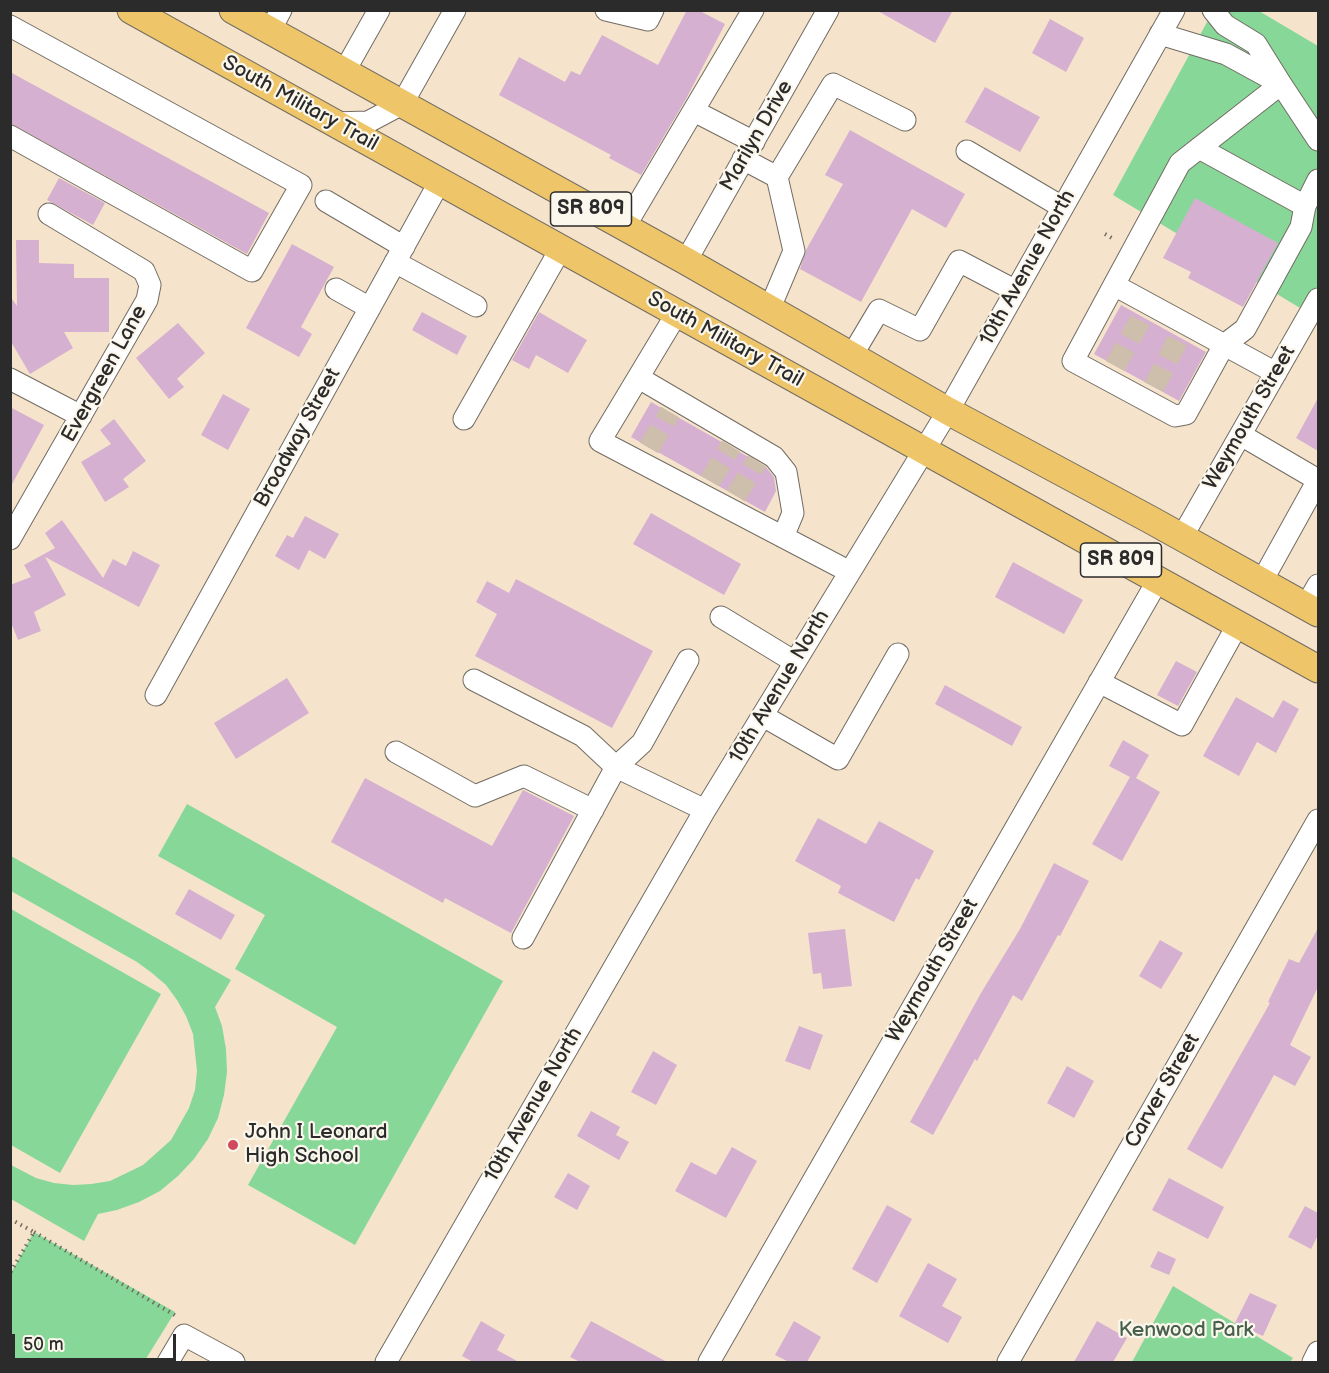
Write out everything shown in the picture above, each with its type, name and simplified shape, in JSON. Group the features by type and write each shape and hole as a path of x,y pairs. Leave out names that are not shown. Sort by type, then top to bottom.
{"main road":[{"name":"South Military Trail","path":"131,10 1318,669"},
{"name":"SR 809","path":"233,10 275,21 344,72 686,261 948,411 1262,581 1314,601"}],"street":[{"path":"344,72 379,10"},
{"path":"333,123 368,122 402,104 455,10"},
{"path":"606,10 648,20 653,10"},
{"path":"624,228 753,10"},
{"name":"Marilyn Drive","path":"686,261 828,10"},
{"name":"10th Avenue North","path":"386,1362 705,810 948,411 1174,10"},
{"path":"1213,10 1225,26 1256,44 1318,140"},
{"path":"10,26 301,186 252,271 10,136"},
{"path":"1160,34 1226,54 1281,84"},
{"path":"777,177 833,84 905,120"},
{"path":"1281,84 1180,163 1073,361 1112,373 1150,394 1175,416 1186,414 1224,345 1245,329 1301,226 1305,206 1318,180"},
{"path":"694,111 749,150 777,177 794,251 769,309"},
{"path":"1199,148 1305,206"},
{"path":"967,151 1062,207"},
{"name":"Broadway Street","path":"156,695 440,182"},
{"path":"326,201 399,255 476,306"},
{"name":"Evergreen Lane","path":"10,539 147,300 150,285 144,272 49,214"},
{"path":"464,419 561,248"},
{"path":"852,357 879,310 920,330 959,261 1016,291"},
{"path":"1114,285 1145,310 1183,331 1224,345 1276,373"},
{"path":"336,289 370,308"},
{"name":"Weymouth Street","path":"1182,537 1318,299"},
{"path":"677,313 600,441 645,455 732,502 783,537 850,572"},
{"path":"639,378 674,407 760,456 774,457 786,472 793,513 783,537"},
{"path":"10,379 81,416"},
{"path":"1241,435 1318,480 1262,581"},
{"name":"Weymouth Street","path":"709,1362 1158,580"},
{"path":"722,617 795,662"},
{"path":"1099,682 1182,725 1238,624"},
{"path":"763,716 838,759 898,654"},
{"path":"523,938 616,767 642,743 688,660"},
{"path":"474,680 583,736 616,767 705,810"},
{"path":"396,752 475,796 524,776 593,810"},
{"name":"Carver Street","path":"1008,1362 1317,825"},
{"path":"168,1362 184,1335 234,1362"},
{"path":"1312,1362 1318,1352"}],"path":[{"path":"1105,234 1119,242"},
{"path":"10,1219 178,1317"},
{"path":"10,1273 34,1232"}],"green space":[{"path":"1213,11 1259,11 1318,46 1318,299 1310,314 1113,195"},
{"path":"187,804 503,981 355,1245 248,1185 337,1027 235,969 265,915 158,856"},
{"path":"11,856 231,980 215,1007 222,1026 227,1072 218,1118 208,1139 194,1159 160,1191 139,1202 98,1214 84,1241 11,1199 11,1165 36,1178 73,1185 110,1181 143,1165 171,1140 189,1108 195,1090 197,1071 193,1034 177,1000 166,985 152,973 137,962 11,891"},
{"path":"11,909 161,994 60,1173 11,1145"},
{"path":"34,1232 175,1312 144,1362 11,1362 11,1273"},
{"name":"Kenwood Park","path":"1173,1286 1293,1358 1290,1362 1132,1362"}],"building":[{"path":"687,10 698,10 725,24 686,99 641,175 609,158 611,155 499,95 519,57 565,82 571,71 580,75 602,35 658,65"},
{"path":"876,10 953,10 935,43"},
{"path":"1050,19 1084,38 1066,72 1032,53"},
{"path":"10,72 269,213 247,254 10,123"},
{"path":"985,87 1040,117 1020,152 965,122"},
{"path":"850,130 965,194 946,228 912,209 861,302 800,269 806,250 843,184 825,175"},
{"path":"59,178 105,203 93,225 47,200"},
{"path":"1195,198 1278,243 1243,307 1188,278 1191,272 1163,258"},
{"path":"16,240 39,240 39,263 74,264 74,278 109,278 109,332 64,332 73,348 30,374 10,340 10,296 17,306"},
{"path":"292,244 334,267 301,327 312,334 299,357 246,328"},
{"path":"1121,305 1206,352 1179,401 1094,354"},
{"path":"422,312 467,336 457,355 412,330"},
{"path":"539,312 587,340 568,373 536,355 529,369 512,360"},
{"path":"178,323 205,353 177,379 184,387 169,399 136,358"},
{"path":"223,394 250,409 228,450 201,435"},
{"path":"1318,398 1318,451 1296,438"},
{"path":"651,402 766,467 774,477 776,491 765,512 631,437"},
{"path":"10,407 44,425 10,488"},
{"path":"114,419 146,461 123,479 129,487 105,502 81,462 111,444 100,430"},
{"path":"651,513 741,564 724,595 633,544"},
{"path":"305,516 339,534 325,559 309,550 299,570 275,556 287,535 293,538"},
{"path":"62,520 103,578 113,559 126,566 133,551 160,565 139,607 45,557 66,595 34,612 41,631 18,640 10,620 10,585 31,577 24,565 55,548 45,533"},
{"path":"1013,562 1083,600 1064,634 995,597"},
{"path":"516,579 653,651 612,728 475,656 497,614 476,602 487,581 509,593"},
{"path":"1176,661 1197,672 1178,706 1157,695"},
{"path":"287,678 309,713 236,759 214,723"},
{"path":"945,685 1022,727 1012,746 935,704"},
{"path":"1236,697 1273,718 1283,700 1299,709 1276,753 1257,742 1239,776 1203,756"},
{"path":"1123,740 1149,755 1136,778 1160,792 1122,861 1092,844 1130,777 1109,766"},
{"path":"365,778 492,846 523,790 574,816 511,933 445,898 443,903 331,842"},
{"path":"818,818 866,844 879,821 934,851 919,880 916,878 894,922 838,893 841,886 795,861"},
{"path":"1054,863 1089,881 1022,1001 1013,995 933,1135 910,1122 981,993 1020,929"},
{"path":"189,889 235,915 221,940 175,914"},
{"path":"1318,928 1318,987 1290,1045 1311,1057 1295,1086 1274,1075 1222,1169 1187,1149 1270,1003 1268,1002 1289,959 1299,963"},
{"path":"845,929 852,986 823,989 821,973 813,974 808,933"},
{"path":"1160,940 1183,953 1161,989 1139,976"},
{"path":"799,1026 823,1035 810,1070 785,1061"},
{"path":"653,1051 677,1065 656,1105 631,1092"},
{"path":"1067,1066 1094,1081 1074,1118 1047,1103"},
{"path":"591,1111 620,1127 616,1135 629,1142 619,1160 577,1136"},
{"path":"732,1147 757,1161 726,1218 675,1191 691,1162 716,1175"},
{"path":"568,1173 590,1186 577,1210 554,1197"},
{"path":"1169,1178 1224,1207 1208,1239 1152,1210"},
{"path":"887,1205 912,1219 877,1283 852,1269"},
{"path":"1305,1206 1318,1213 1318,1235 1311,1249 1288,1237"},
{"path":"1158,1251 1176,1259 1169,1275 1150,1267"},
{"path":"928,1263 957,1279 942,1306 962,1317 948,1343 899,1316"},
{"path":"1250,1293 1277,1305 1263,1336 1235,1323"},
{"path":"481,1321 505,1335 497,1350 519,1362 473,1362 462,1356"},
{"path":"591,1321 667,1362 580,1362 570,1357"},
{"path":"794,1321 821,1337 807,1362 789,1362 775,1355"},
{"path":"1097,1321 1127,1338 1113,1362 1074,1362"}],"tunnel":[{"path":"1115,366 1142,317"},
{"path":"1154,387 1179,337"},
{"path":"649,448 670,412"},
{"path":"710,481 731,446"},
{"path":"736,496 757,461"}],"place":[{"name":"John I Leonard High School","path":"233,1145"}]}
